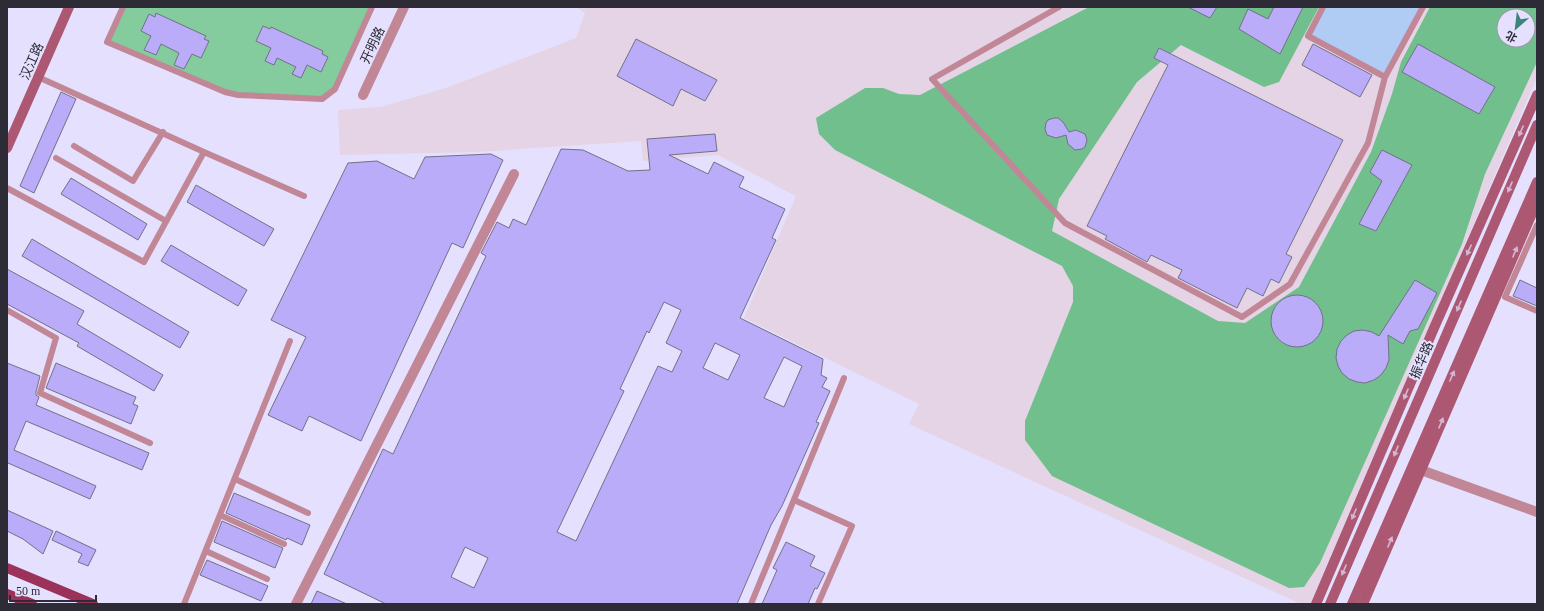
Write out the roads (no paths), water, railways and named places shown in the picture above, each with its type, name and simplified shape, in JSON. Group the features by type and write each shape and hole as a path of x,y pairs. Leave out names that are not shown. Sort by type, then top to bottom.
{"main road":[{"name":"汉江路","path":"7,148 69,7"},
{"path":"1316,604 1434,328 1537,95"},
{"name":"振华路","path":"1330,604 1537,125"},
{"path":"1352,604 1537,182"},
{"path":"1363,604 1536,208"},
{"path":"7,568 93,604"},
{"path":"7,594 19,602 32,604"}],"street":[{"name":"开明路","path":"363,95 404,7"},
{"path":"296,604 514,174"},
{"path":"1421,470 1537,512"}],"lane":[{"path":"123,7 107,42 225,92 238,95 322,99 335,90 372,7"},
{"path":"1059,7 932,79 1065,223 1242,317 1290,284 1368,143 1386,77 1423,7"},
{"path":"1323,7 1308,36 1386,77"},
{"path":"38,77 304,196"},
{"path":"74,146 133,180 163,132"},
{"path":"7,188 144,262 204,152"},
{"path":"56,158 166,221"},
{"path":"1537,225 1505,297 1537,311"},
{"path":"7,310 56,338 40,393 150,443"},
{"path":"184,604 290,341"},
{"path":"751,604 844,378"},
{"path":"235,479 308,513"},
{"path":"794,500 852,526 818,604"},
{"path":"220,516 284,544"},
{"path":"206,551 267,579"}],"water":[{"path":"1323,7 1423,7 1385,77 1308,36"}]}
